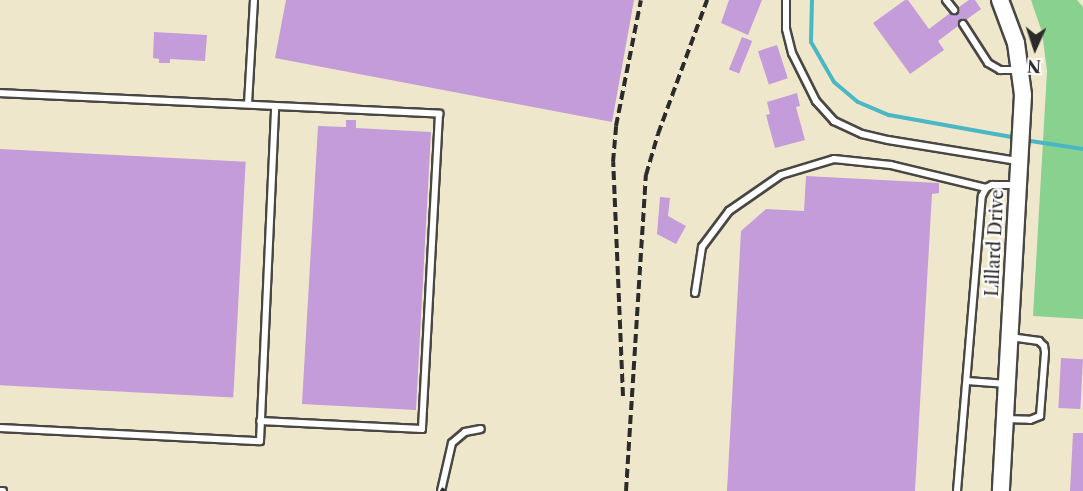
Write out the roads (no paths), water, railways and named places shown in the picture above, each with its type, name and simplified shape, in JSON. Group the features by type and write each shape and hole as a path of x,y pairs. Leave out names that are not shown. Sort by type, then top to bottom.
{"street":[{"name":"Lillard Drive","path":"1000,0 1016,43 1021,70 1020,156 1001,491"}],"lane":[{"path":"248,104 254,0"},
{"path":"786,0 786,29 792,53 816,101 834,122 862,134 888,140 1020,156"},
{"path":"946,0 954,10"},
{"path":"963,24 988,63 1000,70 1021,70"},
{"path":"0,93 439,114 422,429 260,421"},
{"path":"0,428 260,441 275,106"},
{"path":"694,292 702,247 729,211 781,175 834,159 891,165 986,188 1018,185"},
{"path":"957,491 980,211 986,188"},
{"path":"1005,419 1030,420 1040,416 1045,352 1039,340 1010,337"},
{"path":"967,381 1007,384"},
{"path":"441,491 452,443 465,432 481,429"}],"waterway":[{"path":"812,0 811,42 834,82 858,102 889,115 1017,138"},
{"path":"1024,140 1083,149"}],"railway":[{"path":"623,396 613,162 616,126 641,0"},
{"path":"626,491 646,175 658,134 707,0"}]}
